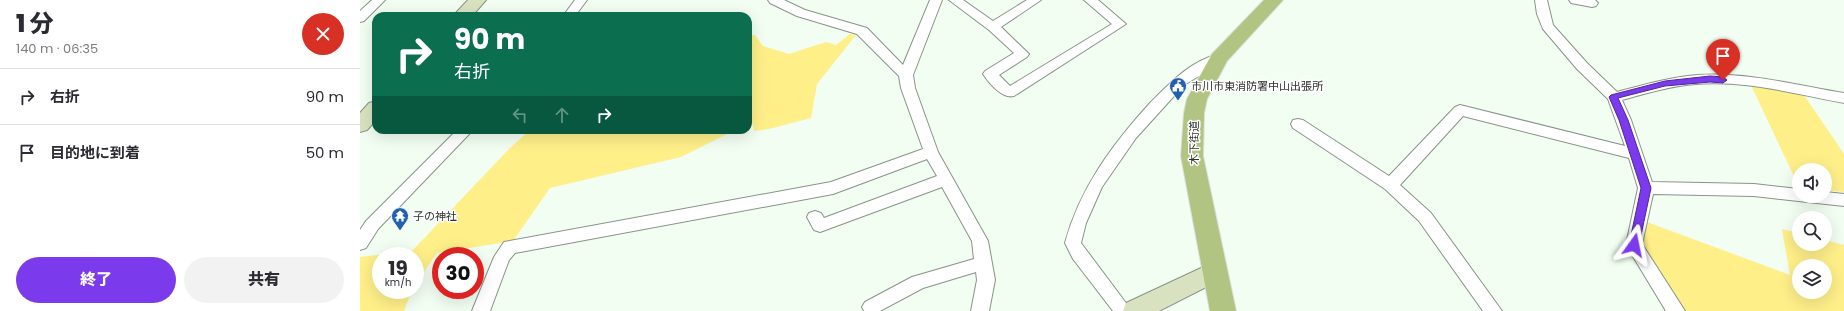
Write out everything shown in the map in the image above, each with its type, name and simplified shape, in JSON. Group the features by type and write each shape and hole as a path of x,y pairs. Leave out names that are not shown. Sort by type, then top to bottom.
{"main road":[{"name":"木下街道","path":"1223,311 1192,156 1192,139 1197,99 1219,58 1274,0"}],"street":[{"path":"360,18 379,0"},
{"path":"466,12 477,0"},
{"path":"572,12 581,0"},
{"path":"774,0 800,13 862,31 906,75"},
{"path":"936,0 906,75 913,105 931,152 980,240 986,280 980,311"},
{"path":"955,0 993,27 1022,54 990,74 1009,93 1120,24 1094,0"},
{"path":"993,27 1035,0"},
{"path":"1541,0 1547,26 1582,66 1614,97 1624,120 1646,188 1634,245 1676,311"},
{"path":"1575,0 1592,3"},
{"path":"1123,311 1079,254 1073,243 1076,225 1087,199 1118,151 1138,125 1181,79 1219,58"},
{"path":"1614,97 1665,84 1710,79 1761,84 1844,98"},
{"path":"1390,184 1460,110 1635,154"},
{"path":"360,125 372,112"},
{"path":"1298,124 1390,184 1425,217 1493,311"},
{"path":"360,243 366,224 462,134"},
{"path":"481,311 502,257 510,247 833,188 931,152"},
{"path":"815,217 820,226 946,179"},
{"path":"1646,188 1754,190 1792,194"},
{"path":"1832,199 1844,200"},
{"path":"871,307 918,282 984,263"},
{"path":"1135,311 1214,272"}],"shaded area":[{"path":"850,34 856,35 817,84 811,118 769,129 754,131 752,124 752,35 755,35 763,46 789,54 826,42 836,45"},
{"path":"1751,85 1804,95 1844,154 1844,192 1832,191 1832,163 1792,163 1792,172"},
{"path":"526,134 727,134 681,157 550,188 513,241 475,247 432,247 432,260 424,272 424,247 416,247 510,148"},
{"path":"1647,222 1790,275 1782,229 1792,231 1792,251 1832,251 1832,242 1844,245 1844,311 1683,311 1640,247"},
{"path":"372,256 372,299 409,299 404,311 360,311 360,257"}],"place":[{"name":"市川市東消防署中山出張所","path":"1178,101"},
{"name":"子の神社","path":"400,231"}],"route":[{"path":"1634,245 1646,188 1624,120 1614,97 1665,84 1710,79 1723,80"}]}
